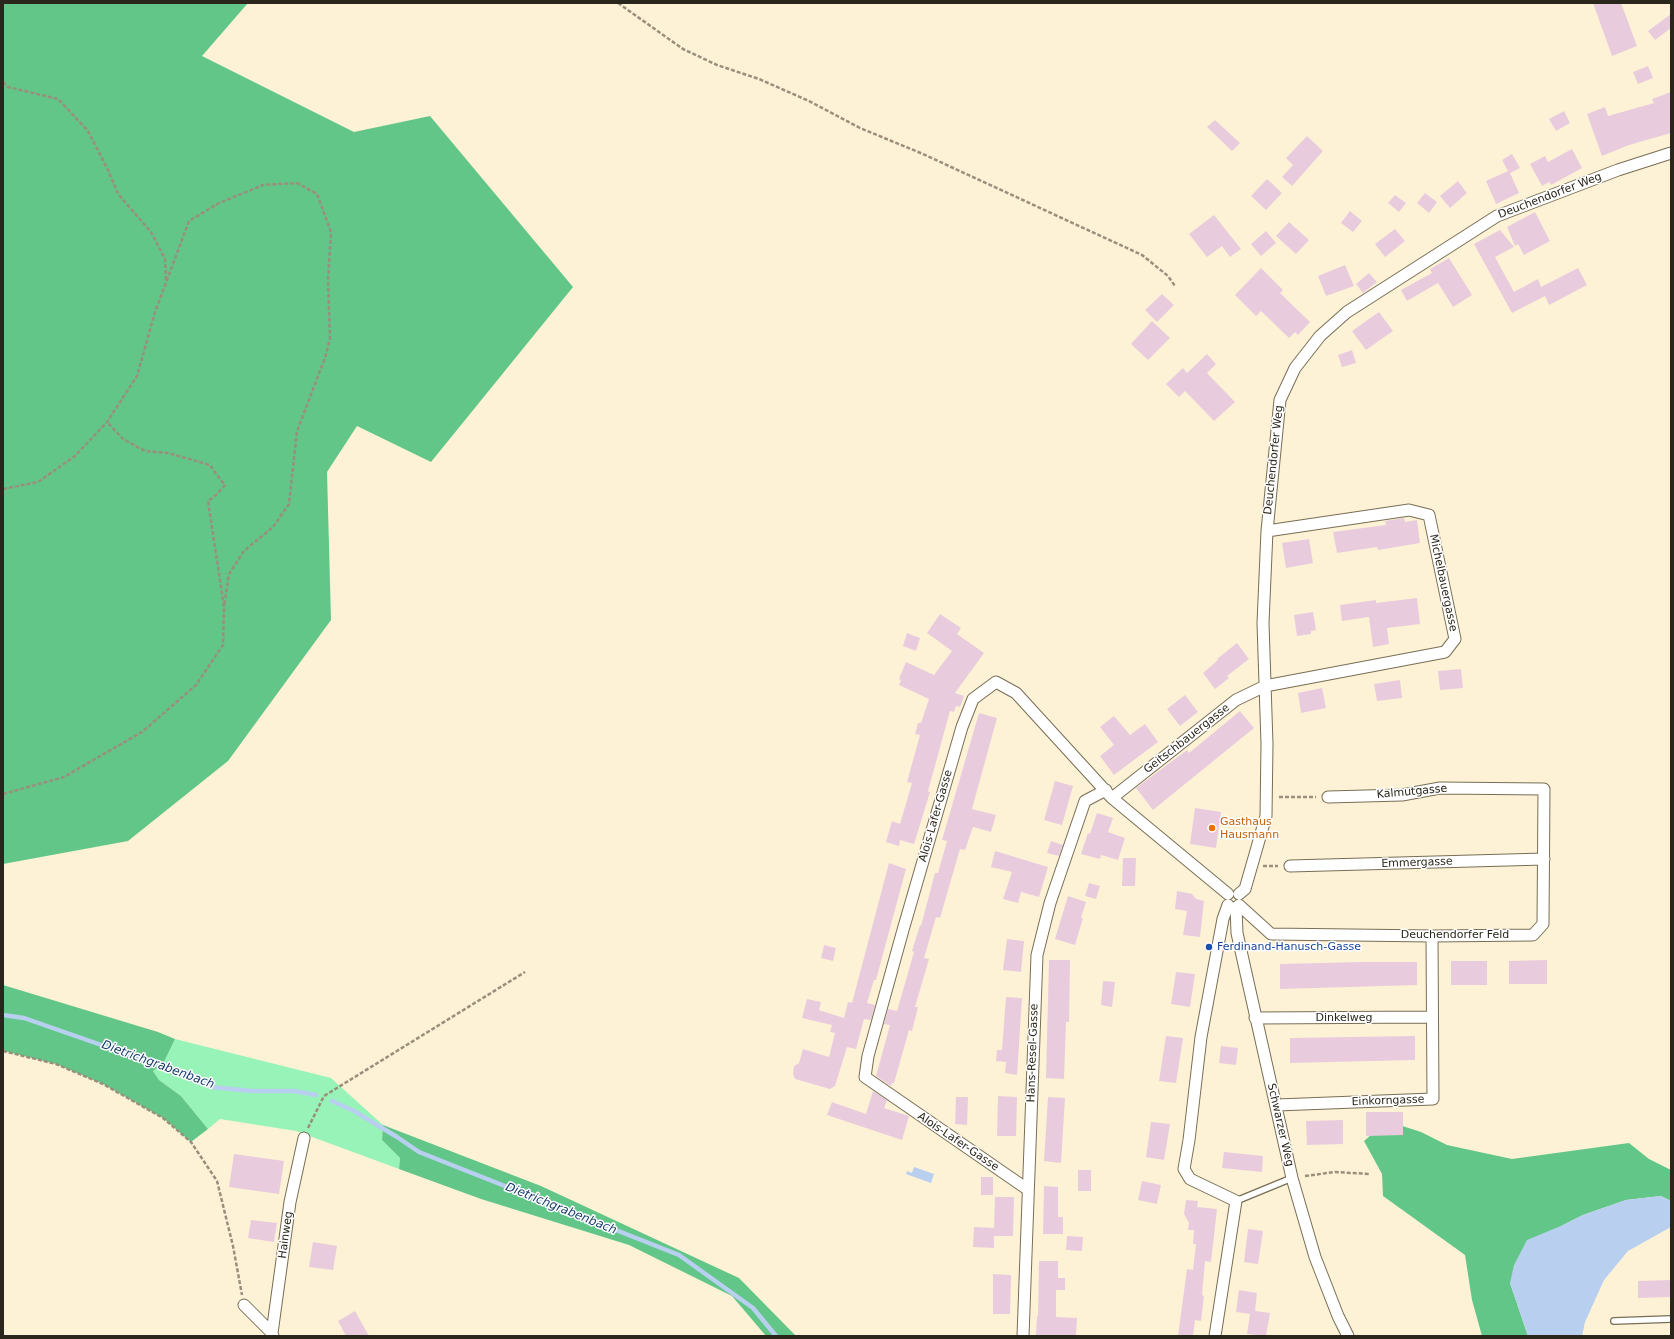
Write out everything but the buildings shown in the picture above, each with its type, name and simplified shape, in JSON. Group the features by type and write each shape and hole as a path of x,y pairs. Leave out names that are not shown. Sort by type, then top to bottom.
{"street":[{"name":"Deuchendorfer Weg","path":"1234,901 1245,889 1250,866 1266,816 1267,744 1263,623 1267,531 1280,400 1295,368 1320,336 1347,312 1497,216 1618,170 1671,153"},
{"name":"Michelbauergasse","path":"1265,686 1445,652 1455,639 1428,515 1409,510 1267,531"},
{"name":"Alois-Lafer-Gasse","path":"1027,1189 865,1077 868,1056 909,908 962,727 973,699 996,682 1016,693 1109,794 1234,901"},
{"name":"Geitschbauergasse","path":"1109,794 1236,700 1265,686"},
{"name":"Kalmutgasse","path":"1328,797 1402,796 1440,788 1544,789"},
{"name":"Deuchendorfer Feld","path":"1234,901 1271,934 1432,936 1533,935 1543,924 1544,789"},
{"name":"Hans-Resel-Gasse","path":"1023,1336 1027,1189 1037,955 1050,903 1085,801 1109,794"},
{"name":"Emmergasse","path":"1290,866 1544,859"},
{"name":"Schwarzer Weg","path":"1234,901 1237,933 1255,1018 1277,1105 1292,1178 1315,1257 1338,1316 1348,1336"},
{"path":"1216,1336 1236,1201 1190,1179 1184,1169 1201,1037 1223,920 1234,901"},
{"name":"Einkorngasse","path":"1277,1105 1433,1099 1432,936"},
{"name":"Dinkelweg","path":"1255,1018 1432,1017"},
{"name":"Hainweg","path":"272,1334 290,1202 304,1138"},
{"name":"Hainweg","path":"244,1305 272,1334"}],"lane":[{"path":"1236,1201 1292,1178"},
{"path":"1614,1320 1671,1319"}],"path":[{"path":"618,3 683,49 716,65 759,79 809,101 860,128 930,157 1142,255 1168,276 1175,286"},
{"path":"3,82 8,87 58,99 88,131 108,170 118,194 151,232 165,259 166,283"},
{"path":"3,489 38,482 76,456 107,422 137,376 155,312 189,221 219,203 263,185 297,183 317,194 331,232 328,281 330,338 325,358 297,431 289,504 273,527 244,551 229,574 224,607 223,645 196,685 142,732 64,778 3,794"},
{"path":"107,422 123,439 145,451 168,453 210,465 225,485 208,501 224,607"},
{"path":"1267,797 1328,797"},
{"path":"1250,866 1290,866"},
{"path":"304,1138 324,1096 525,972"},
{"path":"3,1051 56,1064 103,1084 163,1118 191,1142 217,1181 233,1246 244,1305"},
{"path":"1292,1178 1335,1172 1370,1174"}],"green space":[{"path":"3,3 248,3 202,56 354,132 430,116 573,287 431,462 357,426 327,472 331,620 228,761 128,841 3,864"},
{"path":"3,985 158,1032 175,1039 163,1064 153,1071 159,1080 181,1096 208,1129 191,1142 163,1118 103,1084 56,1064 3,1052"},
{"path":"175,1039 331,1078 383,1125 382,1140 400,1158 399,1169 296,1131 220,1119 208,1129 181,1096 159,1080 153,1071 163,1064"},
{"path":"1387,1121 1421,1132 1447,1145 1512,1159 1629,1143 1649,1159 1671,1170 1671,1201 1661,1196 1626,1200 1583,1215 1563,1225 1510,1283 1528,1336 1482,1336 1472,1300 1465,1255 1383,1196 1382,1174 1364,1141"},
{"path":"383,1125 541,1186 739,1278 796,1336 766,1336 732,1296 629,1245 481,1199 399,1169 400,1158 382,1140"}],"water":[{"path":"914,1167 934,1174 931,1183 906,1174 907,1171 912,1173"},
{"path":"1661,1196 1671,1201 1671,1227 1628,1251 1604,1280 1585,1322 1582,1336 1528,1336 1510,1283 1514,1265 1527,1240 1583,1215 1626,1200"}],"waterway":[{"name":"Dietrichgrabenbach","path":"3,1015 24,1018 193,1077 211,1087 252,1091 294,1091 316,1095"},
{"name":"Dietrichgrabenbach","path":"332,1101 354,1111 419,1152 679,1255 753,1308 776,1336"}],"place":[{"name":"Gasthaus Hausmann","path":"1212,828"},
{"name":"Ferdinand-Hanusch-Gasse","path":"1209,947"}]}
